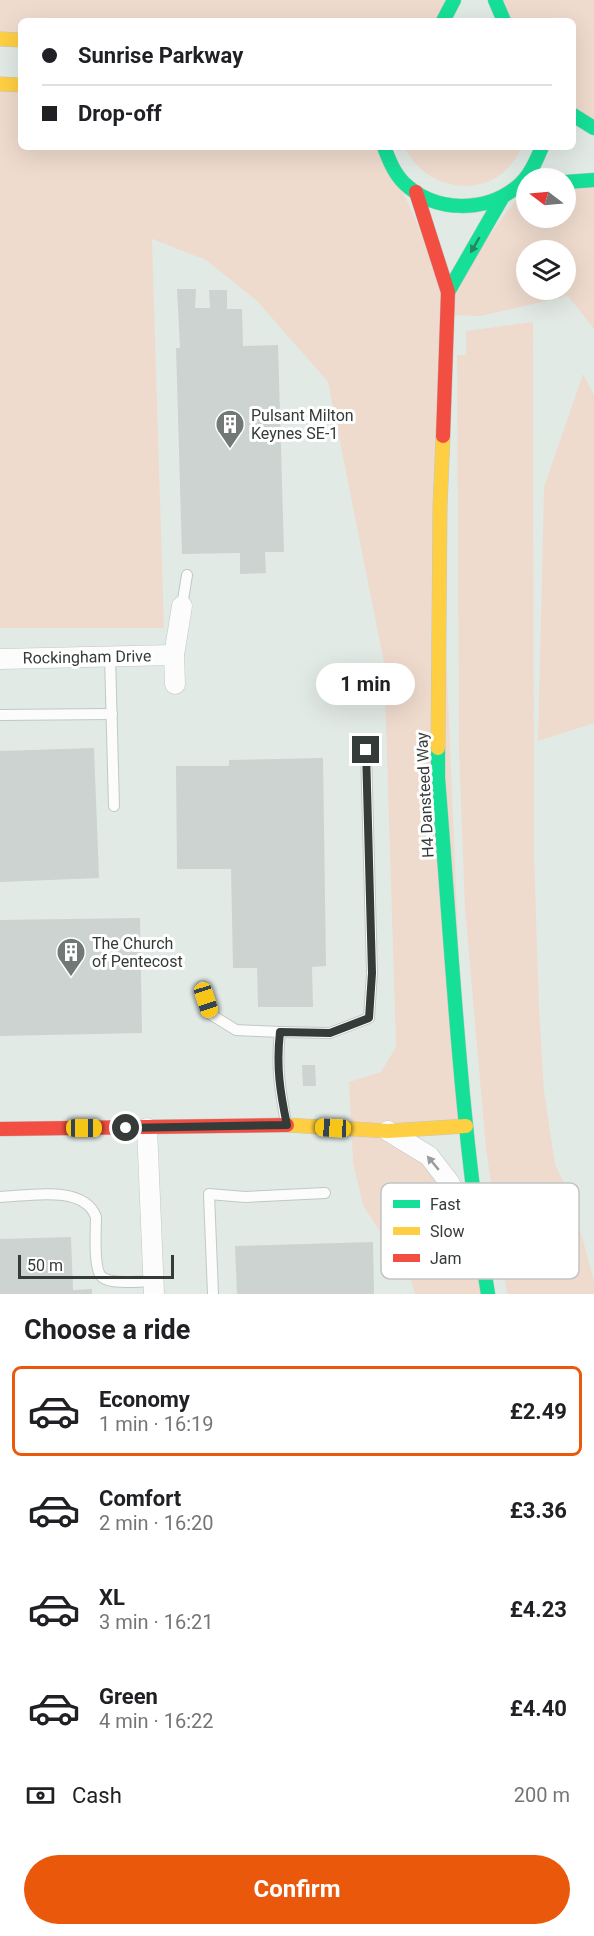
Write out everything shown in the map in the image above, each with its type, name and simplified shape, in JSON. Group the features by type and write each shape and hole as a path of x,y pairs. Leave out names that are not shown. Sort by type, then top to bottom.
{"street":[{"path":"445,18 454,0"},
{"path":"495,0 503,18"},
{"path":"0,39 18,40"},
{"path":"0,84 18,85"},
{"path":"576,117 594,128"},
{"path":"534,168 541,150"},
{"path":"385,151 403,182 436,203 458,207 481,206 516,190"},
{"path":"576,181 594,180"},
{"name":"H4 Dansteed Way","path":"416,192 448,296 440,507 438,778 466,1126 473,1183"},
{"name":"H4 Dansteed Way","path":"448,296 502,198"},
{"name":"Rockingham Drive","path":"175,684 174,655 182,606"},
{"name":"Rockingham Drive","path":"0,658 174,655"},
{"path":"0,1129 287,1125 388,1131 466,1126"},
{"path":"147,1128 154,1287"},
{"path":"388,1131 429,1156 448,1183"},
{"name":"H4 Dansteed Way","path":"486,1279 488,1294"}],"lane":[{"path":"182,606 187,575"},
{"path":"110,656 114,806"},
{"path":"0,715 112,714"},
{"path":"202,986 210,1014 236,1030 330,1033 369,1018 372,973 366,750"},
{"path":"280,1032 277,1054 278,1081 287,1125"},
{"path":"213,1294 209,1194 245,1197 325,1193"},
{"path":"0,1197 57,1194 72,1196 83,1201 93,1209 96,1217 97,1269 102,1277 110,1281 154,1287"}],"shaded area":[{"path":"0,0 454,0 445,18 18,18 18,40 0,39"},
{"path":"495,0 594,0 594,128 576,117 576,18 503,18"},
{"path":"0,84 18,85 18,150 378,150 386,155 448,291 516,199 516,228 576,228 576,181 594,180 594,329 571,300 576,300 576,240 516,240 516,300 550,300 480,316 447,315 440,507 466,1126 390,1131 449,1183 381,1183 381,1234 363,1205 353,1163 349,1082 381,1072 396,1047 384,663 328,382 257,301 206,260 152,239 164,628 0,628"},
{"path":"407,150 519,150 511,165 498,177 481,184 464,186 446,183 430,176 415,164"},
{"path":"533,322 534,852 539,1006 544,1091 555,1164 564,1183 491,1183 486,1149 465,909 459,752 457,355 466,355 466,331"},
{"path":"583,374 594,395 594,723 538,741 544,487"},
{"path":"579,1226 594,1281 594,1294 507,1294 505,1279 579,1279"},
{"path":"409,1279 483,1279 488,1294 415,1294"}],"building":[{"name":"Pulsant Milton Keynes SE-1","path":"177,289 196,289 195,308 210,308 209,290 227,290 227,309 242,309 243,346 278,345 284,552 265,552 266,573 240,574 240,553 182,554 176,348 180,348"},
{"path":"94,748 99,878 0,882 0,751"},
{"path":"323,758 326,966 312,967 313,1007 258,1007 257,968 233,968 231,869 177,869 176,766 229,766 229,760"},
{"name":"The Church of Pentecost","path":"140,918 142,1033 0,1036 0,920"},
{"path":"302,1065 315,1065 316,1086 303,1086"},
{"path":"71,1237 73,1290 92,1289 92,1294 0,1294 0,1239"},
{"path":"373,1242 374,1294 237,1294 235,1246"}],"traffic: fast":[{"path":"445,18 454,0"},
{"path":"495,0 503,18"},
{"path":"576,117 594,128"},
{"path":"385,150 397,175 416,193 430,200 461,206 491,201 518,186 529,173 541,150"},
{"path":"576,181 594,180"},
{"path":"448,292 502,198"},
{"path":"438,748 438,778 453,972 472,1183"},
{"path":"486,1279 488,1294"}],"traffic: slow":[{"path":"0,39 18,40"},
{"path":"0,84 18,85"},
{"path":"438,748 440,507 443,436"},
{"path":"287,1125 388,1131 466,1126"}],"traffic: jam":[{"path":"416,192 448,292 443,436"},
{"path":"0,1129 287,1125"}],"place":[{"name":"Pulsant Milton Keynes SE-1","path":"230,450"},
{"name":"The Church of Pentecost","path":"71,978"}],"route":[{"path":"126,1128 287,1125 278,1081 277,1054 280,1032 330,1033 369,1018 372,973 366,750"}]}
